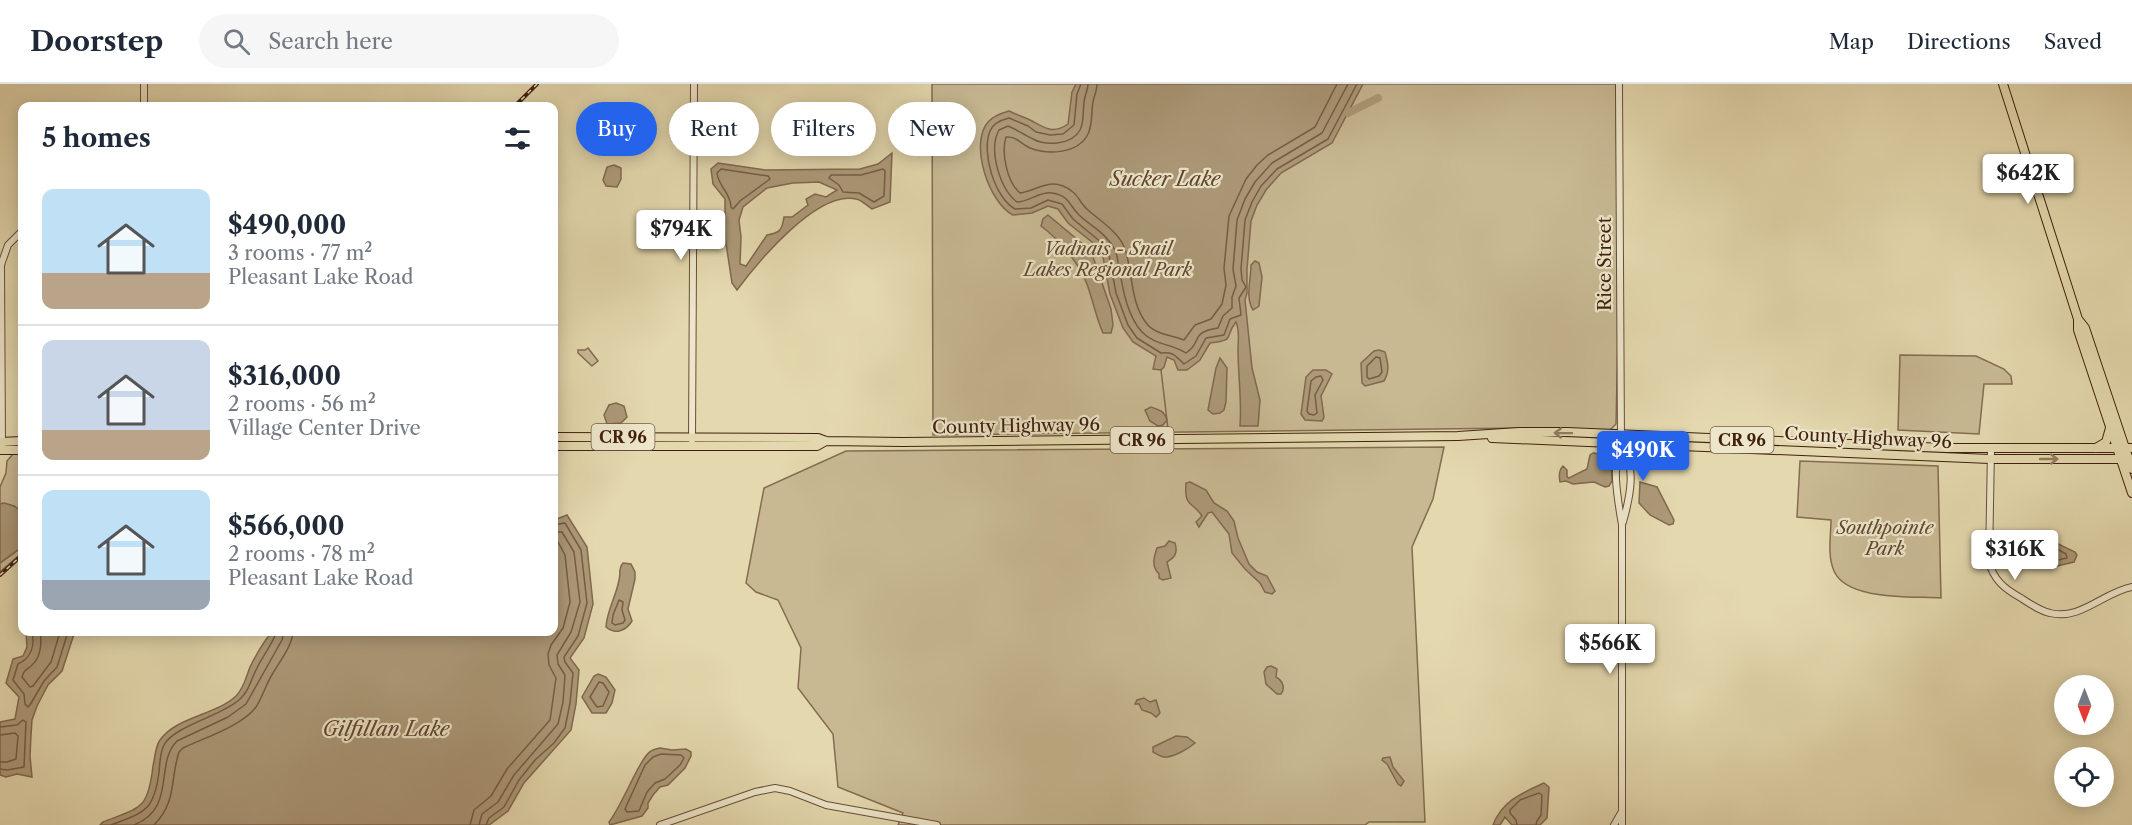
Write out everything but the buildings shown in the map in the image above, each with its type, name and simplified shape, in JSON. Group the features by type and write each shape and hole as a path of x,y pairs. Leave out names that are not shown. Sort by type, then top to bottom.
{"main road":[{"path":"2002,84 2078,318 2085,328 2125,448 2132,493"},
{"path":"2078,318 2078,330 2109,423 2125,448"},
{"path":"2096,448 2108,438 2109,423"},
{"name":"County Highway 96","path":"558,446 818,438 826,441 1458,436 1991,449 2125,448"},
{"name":"County Highway 96","path":"558,437 692,441"},
{"name":"County Highway 96","path":"1621,439 1990,459 2127,459"},
{"path":"1,446 18,442"},
{"path":"1,446 18,449"},
{"path":"2127,459 2132,469"}],"street":[{"path":"144,84 144,102"},
{"path":"692,441 694,84"},
{"name":"Rice Street","path":"1619,84 1621,439"},
{"path":"1,446 1,267 7,247 18,235"},
{"path":"1621,439 1630,465 1631,486 1629,503 1622,525"},
{"path":"1621,439 1617,480 1622,525 1622,825"},
{"path":"1991,449 1989,561 1993,574 2004,588 2047,612 2062,615 2078,612 2118,591 2132,587"},
{"path":"660,825 755,792 775,788 790,790 828,805 937,825"},
{"path":"1614,825 1619,819 1622,807"}],"green space":[{"name":"Vadnais - Snail Lakes Regional Park","path":"932,84 1616,84 1618,331 1616,424 1610,430 1519,428 933,435 932,156 976,156 976,102 932,102"},
{"path":"588,348 598,361 592,366 578,353 578,350"},
{"path":"1900,355 1976,356 2004,369 2011,376 2012,384 1984,384 1979,434 1898,430"},
{"path":"1444,447 1433,499 1412,547 1425,822 1369,822 1365,825 898,825 903,813 838,787 833,734 798,688 801,648 778,600 756,592 746,583 764,488 846,451"},
{"path":"13,454 18,454 18,509 14,506 0,504 0,487 6,473 7,461"},
{"name":"Southpointe Park","path":"1800,461 1938,466 1941,598 1882,595 1852,588 1841,581 1834,571 1831,559 1831,520 1797,517"},
{"path":"18,550 18,556 0,572 0,563"}],"water":[{"name":"Sucker Lake","path":"1076,84 1363,84 1332,143 1281,173 1266,190 1251,221 1245,300 1252,368 1260,400 1258,426 1240,426 1236,322 1227,339 1210,343 1200,360 1187,370 1178,370 1174,360 1167,357 1161,370 1153,369 1156,356 1133,342 1123,328 1110,294 1103,257 1097,246 1068,223 1058,209 1048,206 1032,213 1013,215 996,198 984,172 981,158 983,132 988,122 995,116 1009,111 1047,129 1062,128 1068,124 1072,92"},
{"path":"888,156 892,156 890,202 872,209 856,199 841,199 824,205 790,231 737,290 732,283 725,237 725,199 713,184 711,169 718,163 765,170 860,169 878,164","holes":["819,182 837,190 826,197 815,194 806,199 808,205 792,217 784,217 780,230 767,235 746,266 740,264 739,220 743,207 767,188 793,183"]},
{"path":"614,165 621,168 621,179 617,187 606,186 603,180 607,167"},
{"path":"1048,215 1091,251 1111,309 1113,325 1111,333 1103,333 1087,284 1074,260 1062,245 1041,226 1043,219"},
{"path":"1255,261 1259,263 1262,277 1259,306 1253,310 1249,300 1249,288 1251,265"},
{"path":"1374,351 1385,352 1388,367 1386,377 1384,381 1365,386 1362,383 1361,363"},
{"path":"1220,358 1227,368 1226,402 1224,410 1213,414 1208,410"},
{"path":"1313,370 1326,370 1332,374 1321,396 1324,417 1322,421 1305,420 1301,414 1306,377"},
{"path":"616,403 624,406 627,417 621,423 607,424 604,415 609,405"},
{"path":"1151,407 1164,415 1167,420 1163,425 1158,426 1150,421 1145,410"},
{"path":"1593,453 1611,456 1612,481 1609,486 1605,487 1594,482 1573,484 1566,481 1560,482 1563,466 1569,478 1587,469 1590,455"},
{"path":"1190,482 1206,490 1214,503 1227,511 1234,521 1238,538 1249,564 1257,572 1267,576 1275,591 1272,594 1265,592 1260,583 1232,553 1229,534 1212,512 1208,513 1199,527 1196,522 1202,516 1186,497 1186,483"},
{"path":"1640,482 1657,487 1674,520 1673,524 1669,525 1650,515 1639,503"},
{"path":"4,503 18,509 18,550 0,563 0,504"},
{"name":"Gilfillan Lake","path":"567,515 587,547 593,604 584,638 570,658 579,670 571,730 524,783 508,811 489,825 100,825 140,805 148,791 156,749 160,740 176,726 218,708 236,696 243,686 257,653 269,636 558,636 558,518"},
{"path":"2046,538 2075,552 2077,555 2074,562 2053,567 2043,563 2037,549"},
{"path":"1169,541 1175,543 1176,552 1167,562 1171,578 1163,580 1159,578 1154,558 1157,548 1165,546"},
{"path":"623,563 631,564 635,572 628,609 632,621 624,629 613,631 606,627"},
{"path":"26,636 73,636 62,671 48,685 32,720 30,756 32,777 17,774 6,777 0,775 0,722 15,719 19,697 6,683 13,659 23,656 27,647"},
{"path":"1267,667 1277,669 1276,677 1283,684 1281,694 1277,694 1266,684 1264,672"},
{"path":"598,674 606,677 615,690 612,703 606,713 592,713 582,697 594,676"},
{"path":"1144,698 1150,702 1156,700 1160,713 1156,717 1142,710 1139,704 1135,704 1137,700"},
{"path":"1176,736 1187,737 1195,743 1171,756 1163,757 1153,752 1153,747"},
{"path":"660,748 686,749 691,752 691,756 685,768 668,785 660,787 653,795 642,816 610,825 609,822 642,762 651,751"},
{"path":"1390,757 1393,767 1404,781 1401,786 1382,760"},
{"path":"1544,783 1549,787 1547,818 1540,825 1512,825 1505,817 1500,825 1493,825 1507,804"}],"waterway":[{"path":"1348,113 1378,98"},
{"path":"1161,370 1168,429"}],"railway":[{"path":"519,102 537,84"},
{"path":"0,575 18,559"}]}
